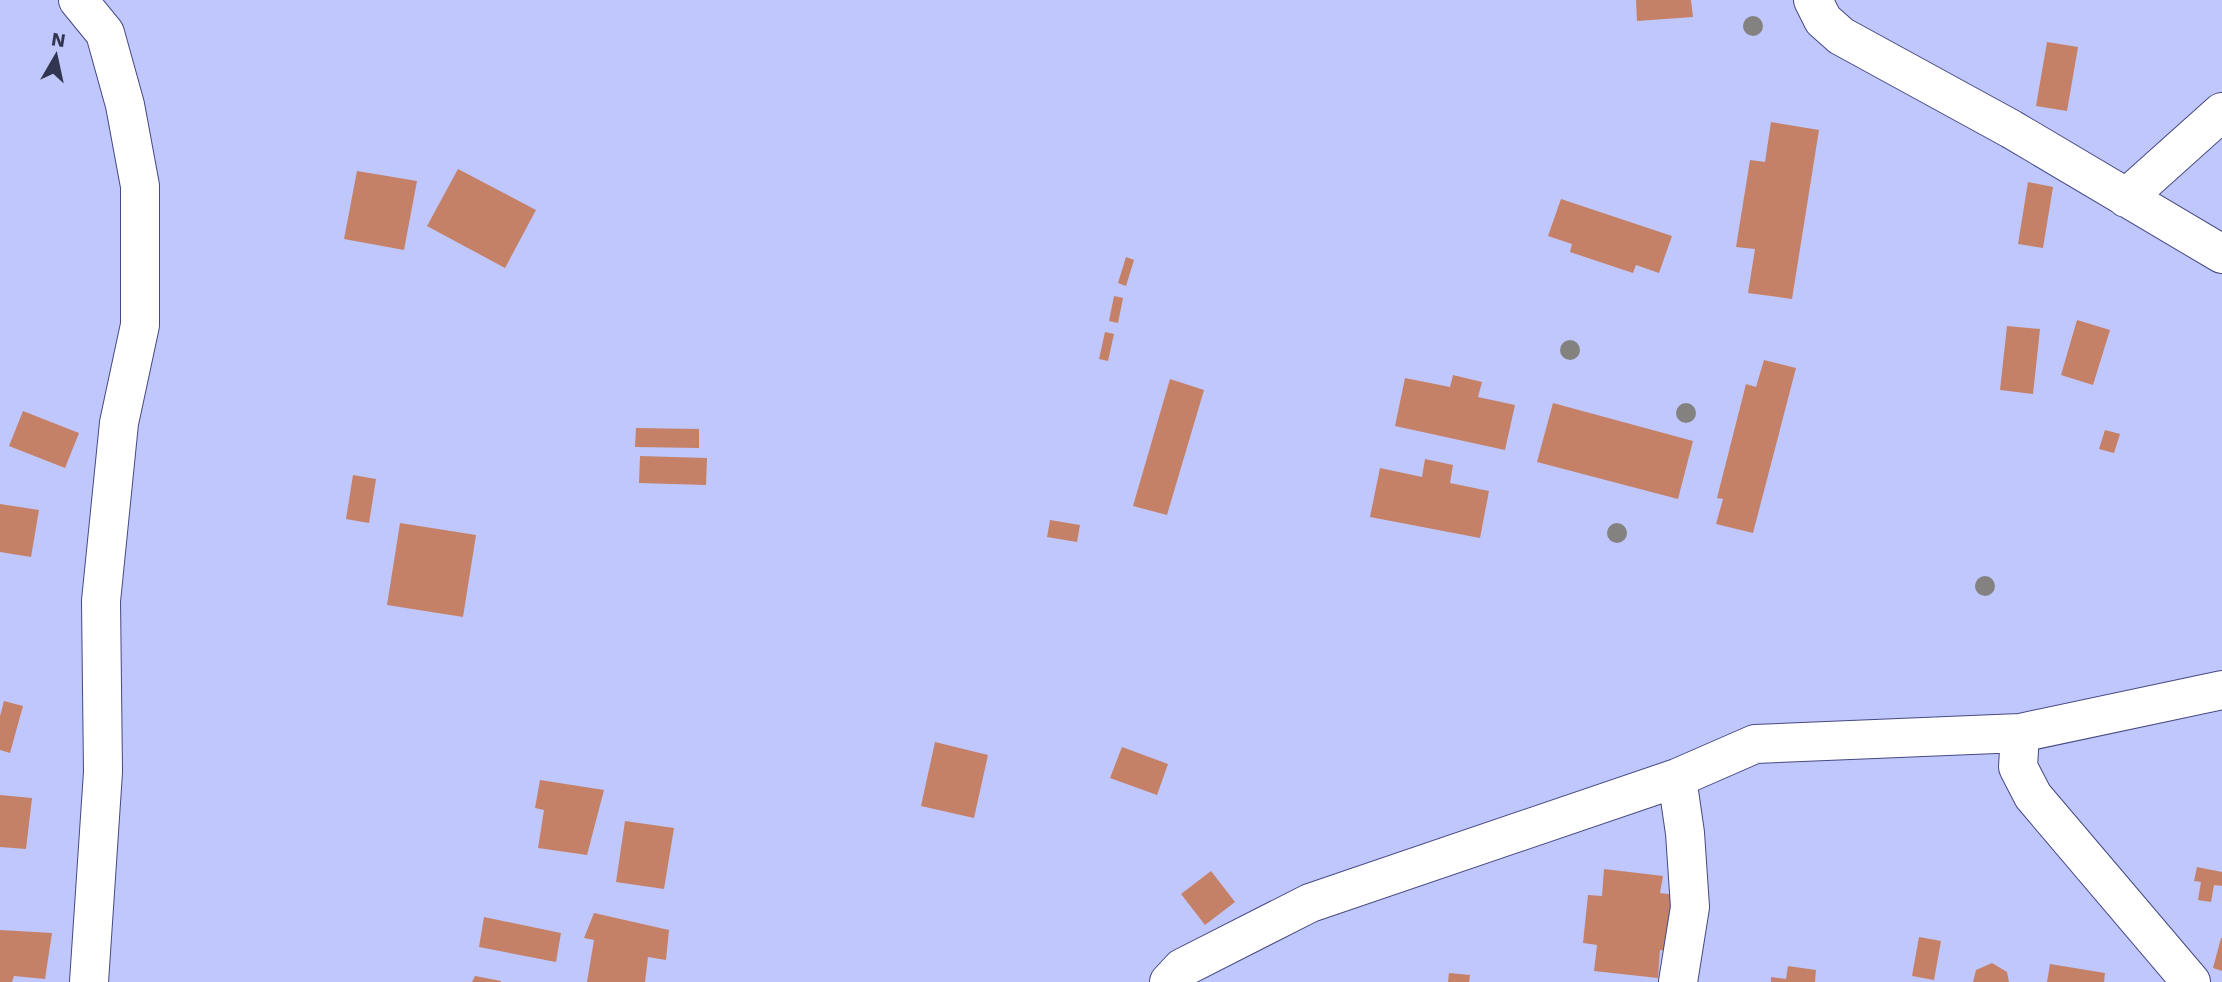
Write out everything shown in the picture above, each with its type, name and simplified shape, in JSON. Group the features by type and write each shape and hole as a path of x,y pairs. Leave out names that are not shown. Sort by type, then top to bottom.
{"street":[{"path":"78,0 104,33 125,105 140,186 140,325 119,423 101,601 103,772 89,982"},
{"path":"1813,0 1823,20 1841,36 1918,76 2222,254"},
{"path":"2126,198 2222,112"},
{"path":"1169,982 1182,968 1310,903 1677,778 1755,744 2020,733 2222,690"},
{"path":"2020,733 2018,767 2034,796 2191,982"},
{"path":"1677,778 1685,833 1690,907 1678,982"}],"building":[{"path":"1636,0 1691,0 1693,17 1637,21"},
{"path":"2047,42 2078,47 2067,111 2036,106"},
{"path":"1771,122 1819,130 1792,299 1748,293 1755,249 1736,247 1750,160 1765,162"},
{"path":"458,169 536,210 505,268 427,226"},
{"path":"357,171 417,181 404,250 344,239"},
{"path":"2028,182 2053,187 2043,248 2018,244"},
{"path":"1561,199 1672,236 1659,273 1636,265 1633,273 1570,252 1572,244 1548,236"},
{"path":"1126,257 1134,260 1126,286 1118,283"},
{"path":"1114,296 1123,298 1118,323 1109,321"},
{"path":"2077,320 2110,330 2093,385 2061,375"},
{"path":"2007,326 2040,329 2033,394 2000,390"},
{"path":"1105,332 1114,334 1108,361 1099,359"},
{"path":"1764,360 1796,368 1753,533 1716,524 1723,499 1717,498 1746,384 1756,387"},
{"path":"1453,375 1482,382 1478,397 1515,405 1505,450 1395,426 1405,378 1450,387"},
{"path":"1170,379 1204,390 1167,515 1133,506"},
{"path":"1553,403 1693,441 1678,499 1537,462"},
{"path":"23,411 79,433 65,468 9,446"},
{"path":"636,428 699,429 699,448 635,447"},
{"path":"2105,430 2120,434 2114,453 2099,449"},
{"path":"640,456 707,458 706,485 639,483"},
{"path":"1425,459 1453,465 1450,483 1489,491 1480,538 1370,517 1380,468 1422,477"},
{"path":"353,475 376,479 369,523 346,519"},
{"path":"0,504 39,510 31,557 0,552"},
{"path":"1050,520 1080,525 1077,542 1047,537"},
{"path":"400,523 476,535 463,617 387,605"},
{"path":"4,701 23,706 10,753 0,750 0,716"},
{"path":"935,742 988,755 974,818 921,806"},
{"path":"1122,747 1168,764 1157,795 1110,778"},
{"path":"540,780 604,790 587,855 538,848 544,810 535,808"},
{"path":"0,795 32,798 26,849 0,847"},
{"path":"625,821 674,828 664,889 616,882"},
{"path":"2197,867 2222,872 2222,886 2214,885 2211,902 2198,900 2201,882 2194,881"},
{"path":"1604,869 1663,876 1660,893 1676,895 1669,951 1660,950 1658,978 1594,971 1597,945 1583,943 1588,895 1602,896"},
{"path":"1211,871 1235,902 1205,925 1181,894"},
{"path":"594,913 669,930 666,960 648,957 645,982 587,982 594,940 584,938"},
{"path":"484,917 561,933 556,962 479,947"},
{"path":"0,930 52,933 45,979 14,976 12,982 0,982"},
{"path":"1919,937 1941,941 1934,980 1912,976"},
{"path":"2222,938 2222,971 2213,968"},
{"path":"1992,963 2007,972 2009,982 1973,982 1976,970"},
{"path":"2050,964 2105,973 2104,982 2047,982"},
{"path":"1788,966 1816,970 1815,982 1771,982 1771,977 1786,979"},
{"path":"1449,973 1470,975 1469,982 1448,982"},
{"path":"475,976 501,981 501,982 472,982"}]}
